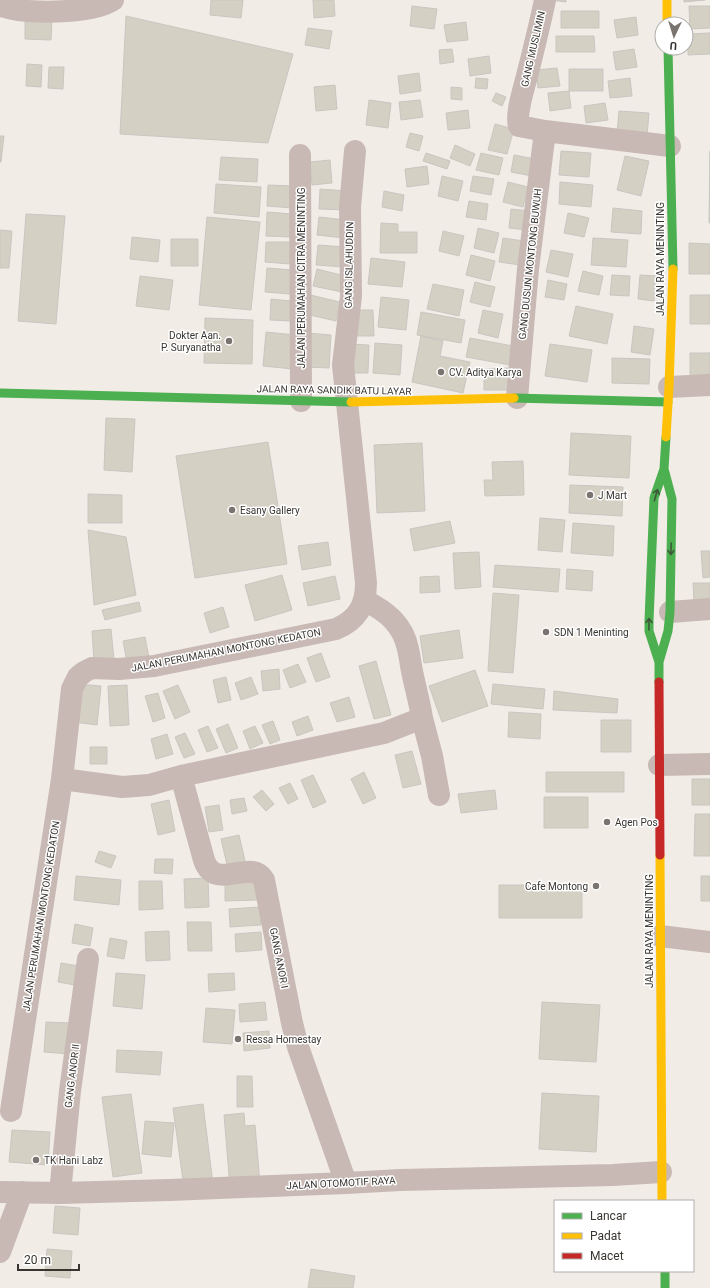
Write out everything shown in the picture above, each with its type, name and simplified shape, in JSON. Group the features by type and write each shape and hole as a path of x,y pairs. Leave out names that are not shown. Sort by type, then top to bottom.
{"main road":[{"path":"667,0 668,16"},
{"name":"JALAN RAYA MENINTING","path":"659,662 649,631 649,613 654,498 664,469 673,271 668,56"},
{"name":"JALAN RAYA SANDIK BATU LAYAR","path":"0,393 347,402 668,395"},
{"name":"JALAN RAYA MENINTING","path":"662,1200 659,662 668,631 670,612 672,499 664,469"},
{"path":"665,1272 665,1288"}],"street":[{"path":"0,6 18,10 56,11 97,7 114,0"},
{"name":"GANG MUSLIMIN","path":"545,0 518,120 519,126 545,131"},
{"path":"545,131 670,146"},
{"name":"GANG DUSUN MONTONG BUWUH","path":"517,398 528,276 545,131"},
{"name":"GANG ISLAHUDDIN","path":"347,402 344,365 351,296 350,207 355,151"},
{"name":"JALAN PERUMAHAN CITRA MENINTING","path":"300,155 301,401"},
{"path":"668,395 710,385"},
{"name":"JALAN PERUMAHAN MONTONG KEDATON","path":"11,1111 62,779 72,689 78,677 84,672 96,668 119,669 154,666 336,629 355,617 364,600 366,583 347,402"},
{"path":"364,600 378,607 394,620 400,628 408,648 439,795"},
{"path":"670,612 710,609"},
{"path":"62,779 122,787 149,785 181,776 384,733 422,718"},
{"path":"659,765 710,764"},
{"name":"GANG ANOR I","path":"181,776 204,860 208,868 212,872 218,874 252,872 263,878 298,1046 346,1183"},
{"path":"660,936 710,942"},
{"name":"GANG ANOR II","path":"60,1193 70,1091 88,959"},
{"name":"JALAN OTOMOTIF RAYA","path":"0,1192 60,1193 170,1190 400,1180 614,1175 661,1172"},
{"path":"0,1252 22,1192"}],"building":[{"path":"211,0 243,0 241,18 210,15"},
{"path":"313,0 334,0 335,16 314,18"},
{"path":"551,0 566,0 566,2"},
{"path":"684,0 705,0 684,2"},
{"path":"412,6 437,9 434,29 410,26"},
{"path":"689,6 710,6 710,28 694,29 694,16 689,16"},
{"path":"561,11 599,11 599,28 561,28"},
{"path":"126,16 293,54 268,143 120,134"},
{"path":"636,17 638,35 617,38 614,20"},
{"path":"25,18 52,18 51,40 25,39"},
{"path":"466,22 468,40 447,42 444,25"},
{"path":"308,28 332,31 329,49 305,45"},
{"path":"710,33 710,54 694,55 694,34"},
{"path":"556,36 594,36 595,52 556,52"},
{"path":"452,49 454,62 440,64 439,50"},
{"path":"634,49 637,67 616,70 613,52"},
{"path":"489,56 491,73 470,76 468,59"},
{"path":"27,64 42,65 41,87 26,86"},
{"path":"49,67 64,67 63,89 48,88"},
{"path":"557,68 560,86 538,88 536,70"},
{"path":"569,69 603,69 603,91 569,91"},
{"path":"419,73 421,91 400,94 398,76"},
{"path":"476,78 488,79 487,89 475,88"},
{"path":"630,78 632,96 610,98 608,81"},
{"path":"335,85 337,109 316,111 314,87"},
{"path":"451,87 462,88 462,100 451,99"},
{"path":"569,91 571,108 550,111 548,93"},
{"path":"496,93 506,97 502,106 492,101"},
{"path":"369,100 391,103 388,128 366,125"},
{"path":"420,100 423,117 401,120 399,102"},
{"path":"605,103 608,120 586,123 584,106"},
{"path":"468,110 470,128 448,130 446,113"},
{"path":"619,111 649,113 647,136 617,134"},
{"path":"495,124 514,129 507,154 488,150"},
{"path":"410,133 423,136 419,151 406,147"},
{"path":"0,136 4,136 1,162 0,162"},
{"path":"455,145 475,154 470,166 450,158"},
{"path":"561,151 591,153 589,177 559,175"},
{"path":"710,151 710,223 709,223"},
{"path":"426,153 450,161 447,169 423,161"},
{"path":"481,153 503,158 499,175 476,170"},
{"path":"514,155 535,159 532,176 511,172"},
{"path":"625,156 649,161 641,196 617,190"},
{"path":"221,157 258,159 257,182 219,180"},
{"path":"330,160 332,183 312,185 310,162"},
{"path":"427,166 429,184 407,187 405,169"},
{"path":"442,176 463,181 458,201 438,196"},
{"path":"473,176 494,179 491,195 470,191"},
{"path":"508,182 528,187 523,207 503,202"},
{"path":"560,182 593,185 591,207 559,204"},
{"path":"216,184 261,187 259,217 214,213"},
{"path":"268,185 293,186 292,208 267,206"},
{"path":"320,189 347,191 346,210 319,209"},
{"path":"384,191 404,195 402,211 382,207"},
{"path":"469,201 488,204 486,220 466,217"},
{"path":"613,208 642,211 641,234 611,232"},
{"path":"511,209 530,211 527,230 509,228"},
{"path":"267,212 292,214 291,237 266,236"},
{"path":"568,213 589,218 584,237 564,233"},
{"path":"26,214 65,216 56,324 18,321"},
{"path":"207,217 260,222 251,310 199,305"},
{"path":"319,217 346,220 344,238 317,235"},
{"path":"381,223 398,224 398,232 417,232 417,253 380,253"},
{"path":"478,228 499,233 494,253 474,248"},
{"path":"0,230 12,231 9,268 0,268"},
{"path":"443,231 464,236 459,256 439,251"},
{"path":"132,237 160,240 158,262 130,259"},
{"path":"503,238 524,241 520,265 499,262"},
{"path":"593,238 628,240 626,267 591,265"},
{"path":"171,239 198,239 198,266 171,266"},
{"path":"266,242 291,242 290,264 265,262"},
{"path":"689,243 710,244 710,274 689,274"},
{"path":"318,245 345,247 344,267 316,265"},
{"path":"551,250 573,254 568,277 546,272"},
{"path":"471,255 495,261 490,281 466,275"},
{"path":"371,258 405,262 402,287 368,284"},
{"path":"267,268 292,270 290,294 265,292"},
{"path":"317,269 345,276 342,292 313,286"},
{"path":"583,271 603,276 599,295 578,291"},
{"path":"612,275 630,276 629,296 610,295"},
{"path":"640,275 656,276 654,301 638,299"},
{"path":"140,276 173,280 169,310 136,306"},
{"path":"548,280 567,284 564,300 545,297"},
{"path":"475,282 495,287 490,307 470,302"},
{"path":"433,284 464,290 459,316 427,309"},
{"path":"306,294 340,302 336,321 301,313"},
{"path":"690,295 710,295 710,324 690,324"},
{"path":"381,297 409,300 406,330 378,327"},
{"path":"271,299 291,301 290,321 270,320"},
{"path":"576,306 613,314 607,344 569,336"},
{"path":"353,310 373,310 374,336 353,336"},
{"path":"483,310 503,314 498,338 478,333"},
{"path":"421,312 465,320 461,343 417,335"},
{"name":"Dokter Aan. P. Suryanatha","path":"205,318 253,320 252,364 204,363"},
{"path":"634,326 654,329 650,355 631,352"},
{"path":"266,332 296,335 293,369 263,366"},
{"path":"307,333 331,335 329,368 305,367"},
{"name":"CV. Aditya Karya","path":"421,336 443,341 440,356 470,362 463,393 412,382"},
{"path":"470,338 513,346 510,365 466,357"},
{"path":"375,343 402,345 400,375 373,373"},
{"path":"347,344 369,345 368,373 346,373"},
{"path":"550,344 592,350 587,382 545,376"},
{"path":"690,353 710,353 710,381 690,381"},
{"path":"612,358 650,359 649,384 612,383"},
{"path":"508,368 508,390 484,390 484,369"},
{"path":"106,418 135,419 132,472 104,470"},
{"path":"571,433 631,436 629,478 569,475"},
{"name":"Esany Gallery","path":"268,442 287,564 195,578 176,456"},
{"path":"422,443 425,511 377,513 374,445"},
{"path":"523,461 524,495 485,496 484,480 493,480 492,462"},
{"path":"570,485 623,487 622,516 569,513"},
{"path":"88,494 122,495 122,523 88,523"},
{"path":"540,518 565,520 562,552 538,550"},
{"path":"450,521 455,543 414,551 410,529"},
{"path":"573,523 614,526 613,556 571,553"},
{"path":"88,530 126,537 136,595 94,605"},
{"path":"328,542 331,565 302,570 298,546"},
{"path":"701,551 710,551 710,577 703,578"},
{"path":"479,552 481,587 455,589 453,553"},
{"path":"495,565 560,569 558,592 493,587"},
{"path":"567,569 593,571 592,591 566,589"},
{"path":"282,575 292,610 255,621 245,585"},
{"path":"335,576 340,599 308,606 303,583"},
{"path":"439,576 440,592 420,593 420,577"},
{"path":"693,583 710,583 710,602 694,602"},
{"path":"493,593 519,595 513,673 488,671"},
{"path":"139,602 141,611 105,620 102,610"},
{"path":"223,607 229,627 210,633 204,613"},
{"path":"111,629 114,660 94,662 92,631"},
{"path":"459,630 463,658 424,663 420,636"},
{"path":"145,637 149,658 127,662 123,641"},
{"path":"321,653 330,677 316,682 307,658"},
{"path":"376,661 391,715 374,719 359,666"},
{"path":"298,664 306,682 290,688 283,670"},
{"path":"279,669 280,689 263,691 261,671"},
{"path":"475,670 488,706 442,722 429,686"},
{"path":"226,677 231,700 218,703 213,680"},
{"path":"251,677 258,694 241,700 235,683"},
{"path":"78,684 101,686 97,725 74,722"},
{"path":"493,684 545,689 543,709 491,704"},
{"path":"127,685 129,725 110,726 108,686"},
{"path":"178,685 190,712 175,719 163,691"},
{"path":"554,691 618,699 617,713 553,710"},
{"path":"158,693 165,718 153,722 145,696"},
{"path":"349,697 355,717 337,722 330,703"},
{"path":"509,712 541,714 540,739 508,737"},
{"path":"308,716 313,730 297,736 292,722"},
{"path":"601,720 631,720 631,752 601,752"},
{"path":"273,721 280,740 270,744 262,725"},
{"path":"228,724 238,748 226,753 216,729"},
{"path":"208,726 218,748 207,752 198,730"},
{"path":"255,726 263,743 250,749 243,731"},
{"path":"185,733 195,754 184,758 175,737"},
{"path":"167,734 173,754 156,759 151,739"},
{"path":"90,747 107,747 107,764 90,764"},
{"path":"412,751 421,784 403,788 395,755"},
{"path":"364,772 376,798 363,804 351,779"},
{"path":"546,772 624,772 624,792 546,792"},
{"path":"313,775 326,802 313,808 301,780"},
{"path":"692,779 710,779 710,805 692,805"},
{"path":"290,783 298,799 288,804 279,788"},
{"path":"262,790 274,804 266,811 253,797"},
{"path":"495,790 497,809 461,813 458,794"},
{"path":"544,797 588,797 588,828 544,828"},
{"path":"244,798 247,811 232,814 230,800"},
{"path":"169,800 175,831 158,835 151,804"},
{"path":"219,805 223,830 209,832 205,807"},
{"path":"695,814 710,814 710,856 694,856"},
{"path":"239,835 246,865 228,869 221,839"},
{"path":"99,851 116,856 111,868 95,862"},
{"path":"155,859 173,859 172,874 154,873"},
{"path":"76,876 121,880 119,905 74,900"},
{"path":"701,876 710,876 710,901 701,901"},
{"path":"208,878 209,907 185,908 184,879"},
{"path":"139,881 162,881 163,909 139,910"},
{"path":"256,882 257,900 225,901 225,884"},
{"path":"499,885 582,885 582,918 499,918"},
{"path":"260,907 261,925 230,927 229,909"},
{"path":"187,922 211,922 212,951 188,951"},
{"path":"75,924 93,928 90,946 72,943"},
{"path":"169,931 170,960 146,961 145,932"},
{"path":"261,932 262,950 236,952 235,934"},
{"path":"110,938 127,941 124,959 107,956"},
{"path":"61,963 79,966 75,985 58,982"},
{"path":"116,973 145,975 142,1009 113,1006"},
{"path":"234,973 235,990 209,992 208,974"},
{"path":"265,1002 267,1020 240,1022 239,1004"},
{"path":"542,1002 600,1005 596,1062 539,1059"},
{"path":"206,1008 235,1010 232,1044 203,1042"},
{"path":"46,1022 71,1023 69,1054 44,1052"},
{"path":"269,1031 270,1048 244,1051 243,1033"},
{"path":"117,1050 162,1052 160,1075 116,1072"},
{"path":"237,1076 252,1076 253,1107 237,1107"},
{"path":"542,1093 599,1096 596,1152 539,1149"},
{"path":"131,1094 142,1173 113,1177 102,1097"},
{"path":"203,1104 213,1184 184,1188 173,1108"},
{"path":"244,1113 245,1126 255,1125 260,1184 230,1187 224,1115"},
{"path":"145,1121 174,1123 171,1157 142,1154"},
{"path":"12,1130 50,1132 48,1165 9,1162"},
{"path":"55,1206 80,1208 78,1235 53,1233"},
{"path":"47,1249 72,1251 70,1278 45,1276"},
{"path":"311,1269 355,1276 353,1288 308,1288"}],"traffic: fast":[{"path":"668,56 673,269"},
{"path":"0,393 351,402"},
{"path":"514,398 668,402"},
{"path":"659,662 649,631 649,621 654,498 664,469 666,437"},
{"path":"659,682 659,662 668,631 670,612 672,499 664,469"},
{"path":"665,1272 665,1288"}],"traffic: slow":[{"path":"667,0 667,16"},
{"path":"666,437 673,269"},
{"path":"351,402 514,398"},
{"path":"660,855 662,1200"}],"traffic: jam":[{"path":"659,682 660,855"}],"place":[{"name":"Dokter Aan. P. Suryanatha","path":"229,341"},
{"name":"CV. Aditya Karya","path":"441,372"},
{"name":"J Mart","path":"590,495"},
{"name":"Esany Gallery","path":"232,510"},
{"name":"SDN 1 Meninting","path":"546,632"},
{"name":"Agen Pos","path":"607,822"},
{"name":"Cafe Montong","path":"596,886"},
{"name":"Ressa Homestay","path":"238,1039"},
{"name":"TK Hani Labz","path":"36,1160"}]}
